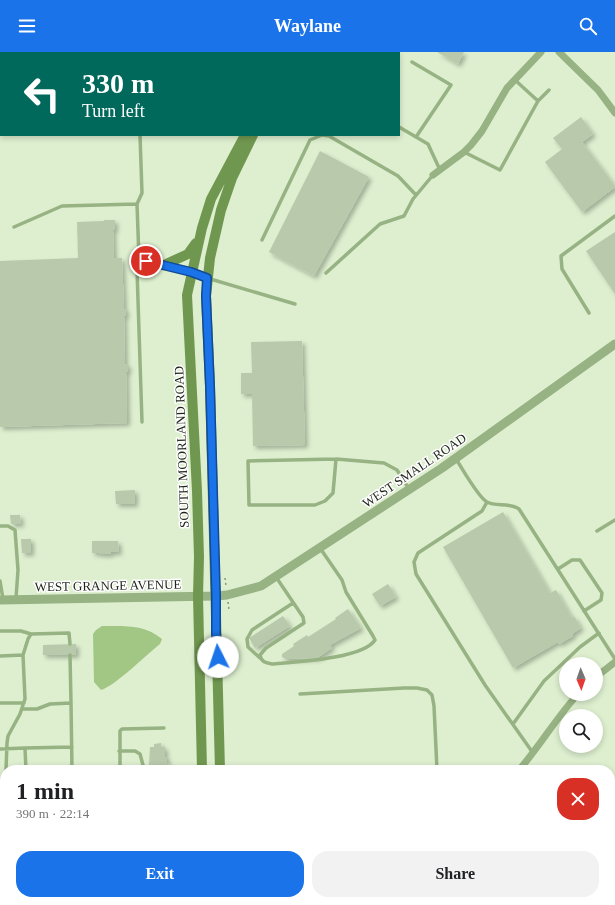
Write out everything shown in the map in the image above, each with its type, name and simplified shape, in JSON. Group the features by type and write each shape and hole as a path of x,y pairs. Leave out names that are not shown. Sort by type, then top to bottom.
{"main road":[{"name":"SOUTH MOORLAND ROAD","path":"202,765 197,491 187,295 200,236 211,199 244,136"},
{"path":"220,765 206,296 207,278 214,238 221,210 232,178 253,136"},
{"path":"164,265 188,254 200,236"}],"street":[{"path":"433,175 464,152 482,131 502,95 514,79 541,52"},
{"path":"559,52 598,90 614,109"},
{"name":"WEST SMALL ROAD","path":"216,596 253,590 276,577 410,490 615,344"},
{"name":"WEST GRANGE AVENUE","path":"1,600 216,596"},
{"path":"603,671 615,662"},
{"path":"524,765 572,701"}],"lane":[{"path":"412,62 451,85 416,137"},
{"path":"514,79 538,101"},
{"path":"464,152 500,170 538,101 549,90"},
{"path":"400,128 428,144 440,170"},
{"path":"140,136 142,193 137,204 139,259 137,270 142,422"},
{"path":"262,240 310,140 320,136"},
{"path":"329,136 398,176 416,195"},
{"path":"326,274 380,224 404,216 416,195 433,175"},
{"path":"14,227 62,206 137,204"},
{"path":"589,313 562,269 561,256 615,216"},
{"path":"139,259 191,272 295,304"},
{"path":"456,458 479,494 487,502 514,506 519,509 615,658"},
{"path":"336,459 333,493 325,501 315,505 249,505 248,461 336,459 384,463 397,470 410,490"},
{"path":"487,502 482,511 418,553 414,562 416,574 485,685 533,753"},
{"path":"597,531 615,520"},
{"path":"0,526 8,526 14,530 18,570 16,599"},
{"path":"293,603 252,630 248,636 248,647 266,663 272,664 326,659 362,650 372,644 375,640 346,592 342,580 320,548"},
{"path":"558,569 572,560 580,560 602,593 601,600 584,611"},
{"path":"260,658 262,652 266,648 304,623 302,617 276,577"},
{"path":"0,582 1,600"},
{"path":"0,631 21,631 31,634 69,633 70,644"},
{"path":"513,724 544,681 580,646 598,633"},
{"path":"6,765 8,736 24,703 25,690 23,656 31,634"},
{"path":"70,655 72,765"},
{"path":"0,656 23,656"},
{"path":"300,694 404,688 427,690 432,695 434,706 437,765"},
{"path":"0,703 24,703"},
{"path":"22,709 37,709 50,704 71,703"},
{"path":"120,765 119,734 122,729 164,728"},
{"path":"0,749 72,747"},
{"path":"26,748 26,765"},
{"path":"120,751 135,751 140,754 143,765"}],"shaded area":[{"path":"102,626 126,626 141,628 162,639 160,644 130,670 114,683 101,690 94,682 93,634"}],"building":[{"path":"437,52 464,52 458,64"},
{"path":"581,117 593,134 582,142 615,186 582,212 545,162 562,149 553,138"},
{"path":"320,151 369,177 314,276 269,252"},
{"path":"115,220 115,230 113,230 114,258 122,258 124,309 126,309 126,316 124,316 125,365 128,364 128,372 126,372 127,423 0,427 0,261 78,258 77,222"},
{"path":"615,232 615,294 586,251"},
{"path":"302,341 305,445 253,446 252,394 241,394 241,373 252,373 251,342"},
{"path":"135,490 135,504 116,504 115,491"},
{"path":"503,512 550,593 556,590 572,618 574,616 581,628 572,634 573,636 559,644 558,642 513,668 443,547"},
{"path":"10,515 20,515 21,524 11,524"},
{"path":"21,539 31,539 31,553 22,553"},
{"path":"92,541 118,541 119,552 111,552 111,554 92,553"},
{"path":"388,584 396,597 380,606 372,594"},
{"path":"348,609 361,628 330,645 332,648 317,658 286,659 282,657 282,654 294,646 293,644 307,635 308,637 336,619 335,618"},
{"path":"283,616 290,626 255,648 249,638"},
{"path":"76,644 76,655 43,655 43,645"},
{"path":"161,743 161,747 165,747 165,757 167,757 167,763 170,765 149,765 150,747 154,747 154,744"}],"route":[{"path":"146,261 191,272 207,278 206,296 210,386 216,633 218,657"}]}
